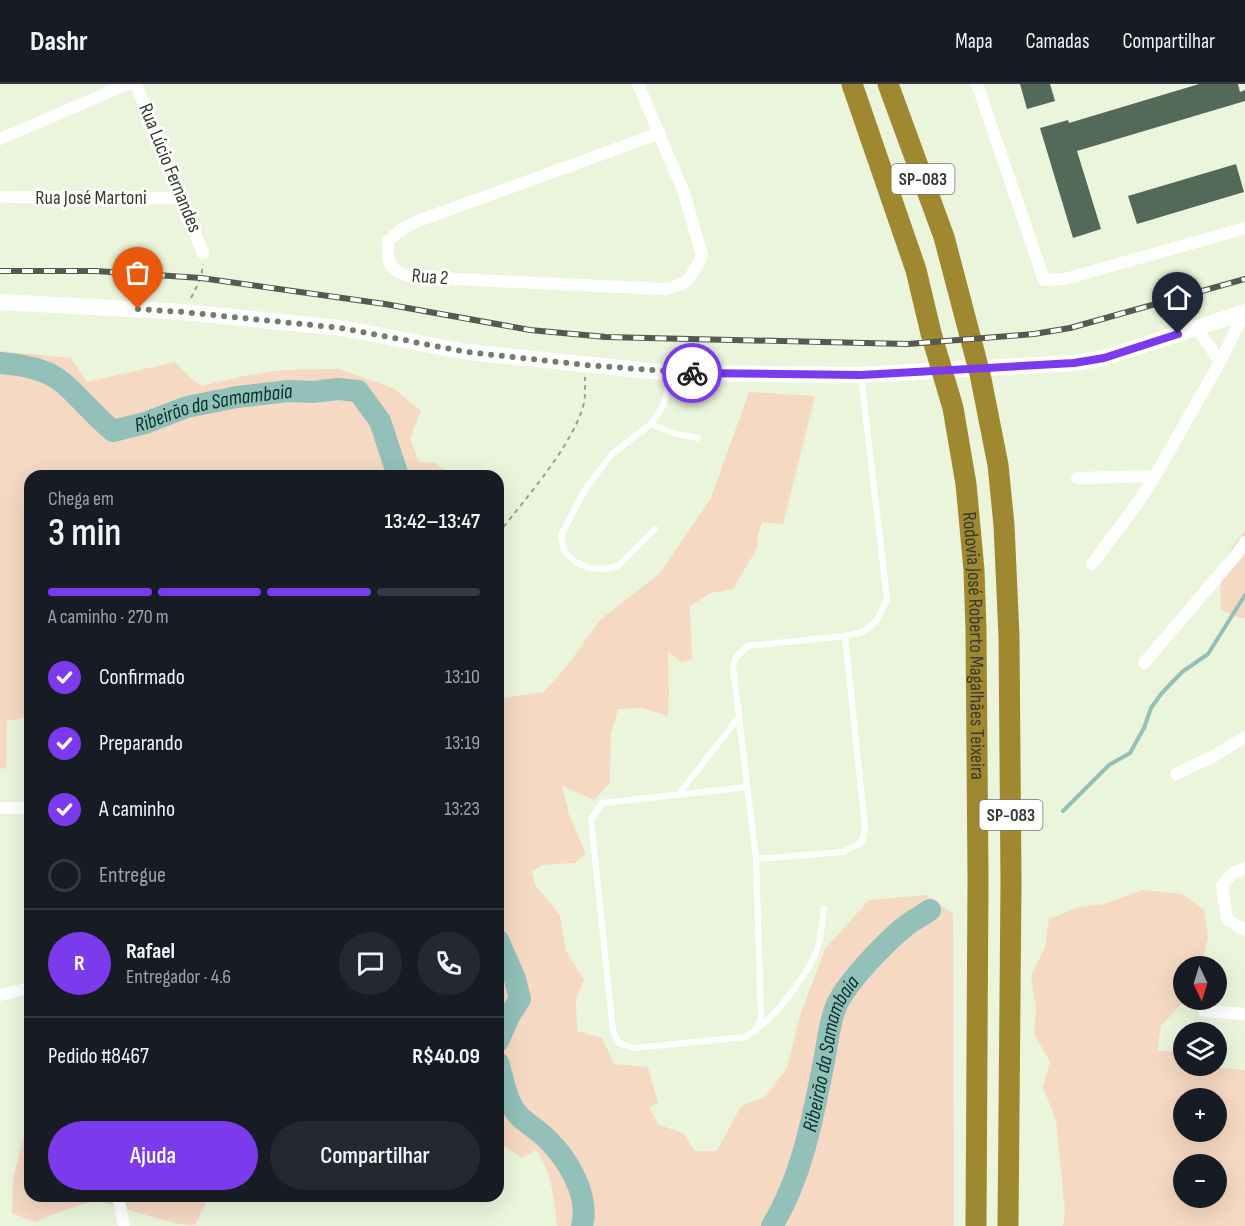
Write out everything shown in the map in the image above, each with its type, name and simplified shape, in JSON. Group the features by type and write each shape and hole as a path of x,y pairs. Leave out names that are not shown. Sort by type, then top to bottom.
{"highway":[{"name":"Rodovia José Roberto Magalhães Teixeira","path":"852,84 916,270 931,333 953,408 966,484 974,570 978,879 976,1226"},
{"name":"Rodovia José Roberto Magalhães Teixeira","path":"888,84 944,237 987,406 998,465 1004,525 1009,636 1011,895 1008,1226"}],"street":[{"path":"0,140 128,84"},
{"name":"Rua Lúcio Fernandes","path":"136,84 203,252"},
{"path":"638,84 660,132"},
{"path":"977,84 1044,280 1065,279 1245,228"},
{"name":"Rua 2","path":"660,132 684,193 702,255 686,282 679,287 665,290 412,277 399,274 387,257 388,241 402,229 418,221 660,132"},
{"name":"Rua José Martoni","path":"0,197 183,198"},
{"path":"0,302 183,312 341,328 467,352 671,373 861,375 1074,363 1104,358 1245,312"},
{"path":"1092,564 1155,476 1220,362 1245,312"},
{"path":"1197,328 1220,362"},
{"path":"1077,478 1155,476"},
{"path":"1144,663 1245,542"},
{"path":"1176,774 1214,756 1245,737"},
{"path":"0,808 24,808"},
{"path":"1245,868 1233,873 1222,885 1227,919 1245,930"},
{"path":"0,995 24,989"},
{"path":"1204,1011 1245,1014"},
{"path":"119,1202 124,1226"}],"lane":[{"path":"655,529 618,566 603,569 588,568 574,561 564,551 561,536 586,488 612,454 651,424 663,406 671,373"},
{"path":"757,1029 761,1017 756,859 733,667 736,657 748,646 863,632 877,620 887,599 861,375"},
{"path":"651,424 674,433 698,438"},
{"path":"756,859 843,852 862,842 865,828 845,636"},
{"path":"678,795 739,717"},
{"path":"747,788 602,804 591,819 613,1031 619,1043 634,1048 745,1038 771,1019 808,967 817,950 824,909"}],"path":[{"path":"183,312 201,278 203,252"},
{"path":"504,526 563,446 576,424 585,397 586,365"}],"shaded area":[{"path":"0,351 71,358 87,382 175,362 202,386 282,370 338,369 393,388 421,411 410,438 419,462 435,463 445,470 24,470 24,717 7,721 6,768 0,769"},
{"path":"749,392 815,396 783,524 762,522 757,538 758,547 733,589 710,593 690,606 692,659 682,663 668,651 668,716 642,708 618,709 611,734 610,782 594,800 562,786 569,815 586,854 574,863 542,865 532,871 535,885 560,915 566,951 584,980 576,1000 577,1031 602,1038 614,1064 648,1067 658,1103 649,1107 659,1125 683,1133 695,1151 717,1151 741,1106 765,1097 787,1068 800,1016 825,949 869,900 927,895 953,914 954,1226 557,1226 549,1177 536,1150 522,1158 504,1146 504,698 544,692 570,662 599,621 660,573 711,498"},
{"path":"1245,531 1245,618 1239,618 1221,610 1221,587 1227,558"},
{"path":"1143,890 1182,894 1204,910 1208,937 1203,956 1173,956 1173,1010 1176,1010 1161,1026 1157,1051 1173,1051 1173,1076 1227,1076 1227,1068 1245,1070 1245,1226 1063,1226 1065,1211 1056,1121 1043,1087 1050,1061 1034,1035 1036,1009 1031,976 1045,947 1049,919 1080,907 1104,904"},
{"path":"24,1136 24,1202 95,1202 78,1205 35,1222 12,1213 13,1179"},
{"path":"101,1202 206,1202 195,1225 161,1219"}],"building":[{"path":"1020,84 1050,84 1055,101 1027,109"},
{"path":"1199,84 1238,84 1240,92 1245,90 1245,101 1077,151 1101,229 1073,238 1040,128 1068,120 1069,123"},
{"path":"1236,164 1244,192 1137,224 1128,196"}],"waterway":[{"name":"Ribeirão da Samambaia","path":"0,363 32,368 55,377 113,431 145,423 187,407 237,397 289,391 313,392 338,389 358,391 380,421 396,470"},
{"path":"1063,811 1109,765 1130,753 1144,728 1151,708 1161,694 1182,672 1208,654 1245,595"},
{"name":"Ribeirão da Samambaia","path":"772,1226 799,1167 815,1104 830,1025 837,1004 850,984 876,953 906,925 930,910"},
{"name":"Ribeirão da Samambaia","path":"504,954 515,979 520,999 504,1027"},
{"name":"Ribeirão da Samambaia","path":"504,1085 513,1108 555,1147 569,1167 583,1203 582,1226"}],"railway":[{"path":"0,271 96,271 201,278 385,304 530,330 606,337 908,344 1034,334 1070,328 1245,279"}],"way so far":[{"path":"138,309 341,328 467,352 671,373 692,373"}],"route":[{"path":"692,373 861,375 1074,363 1104,358 1178,334"}]}
